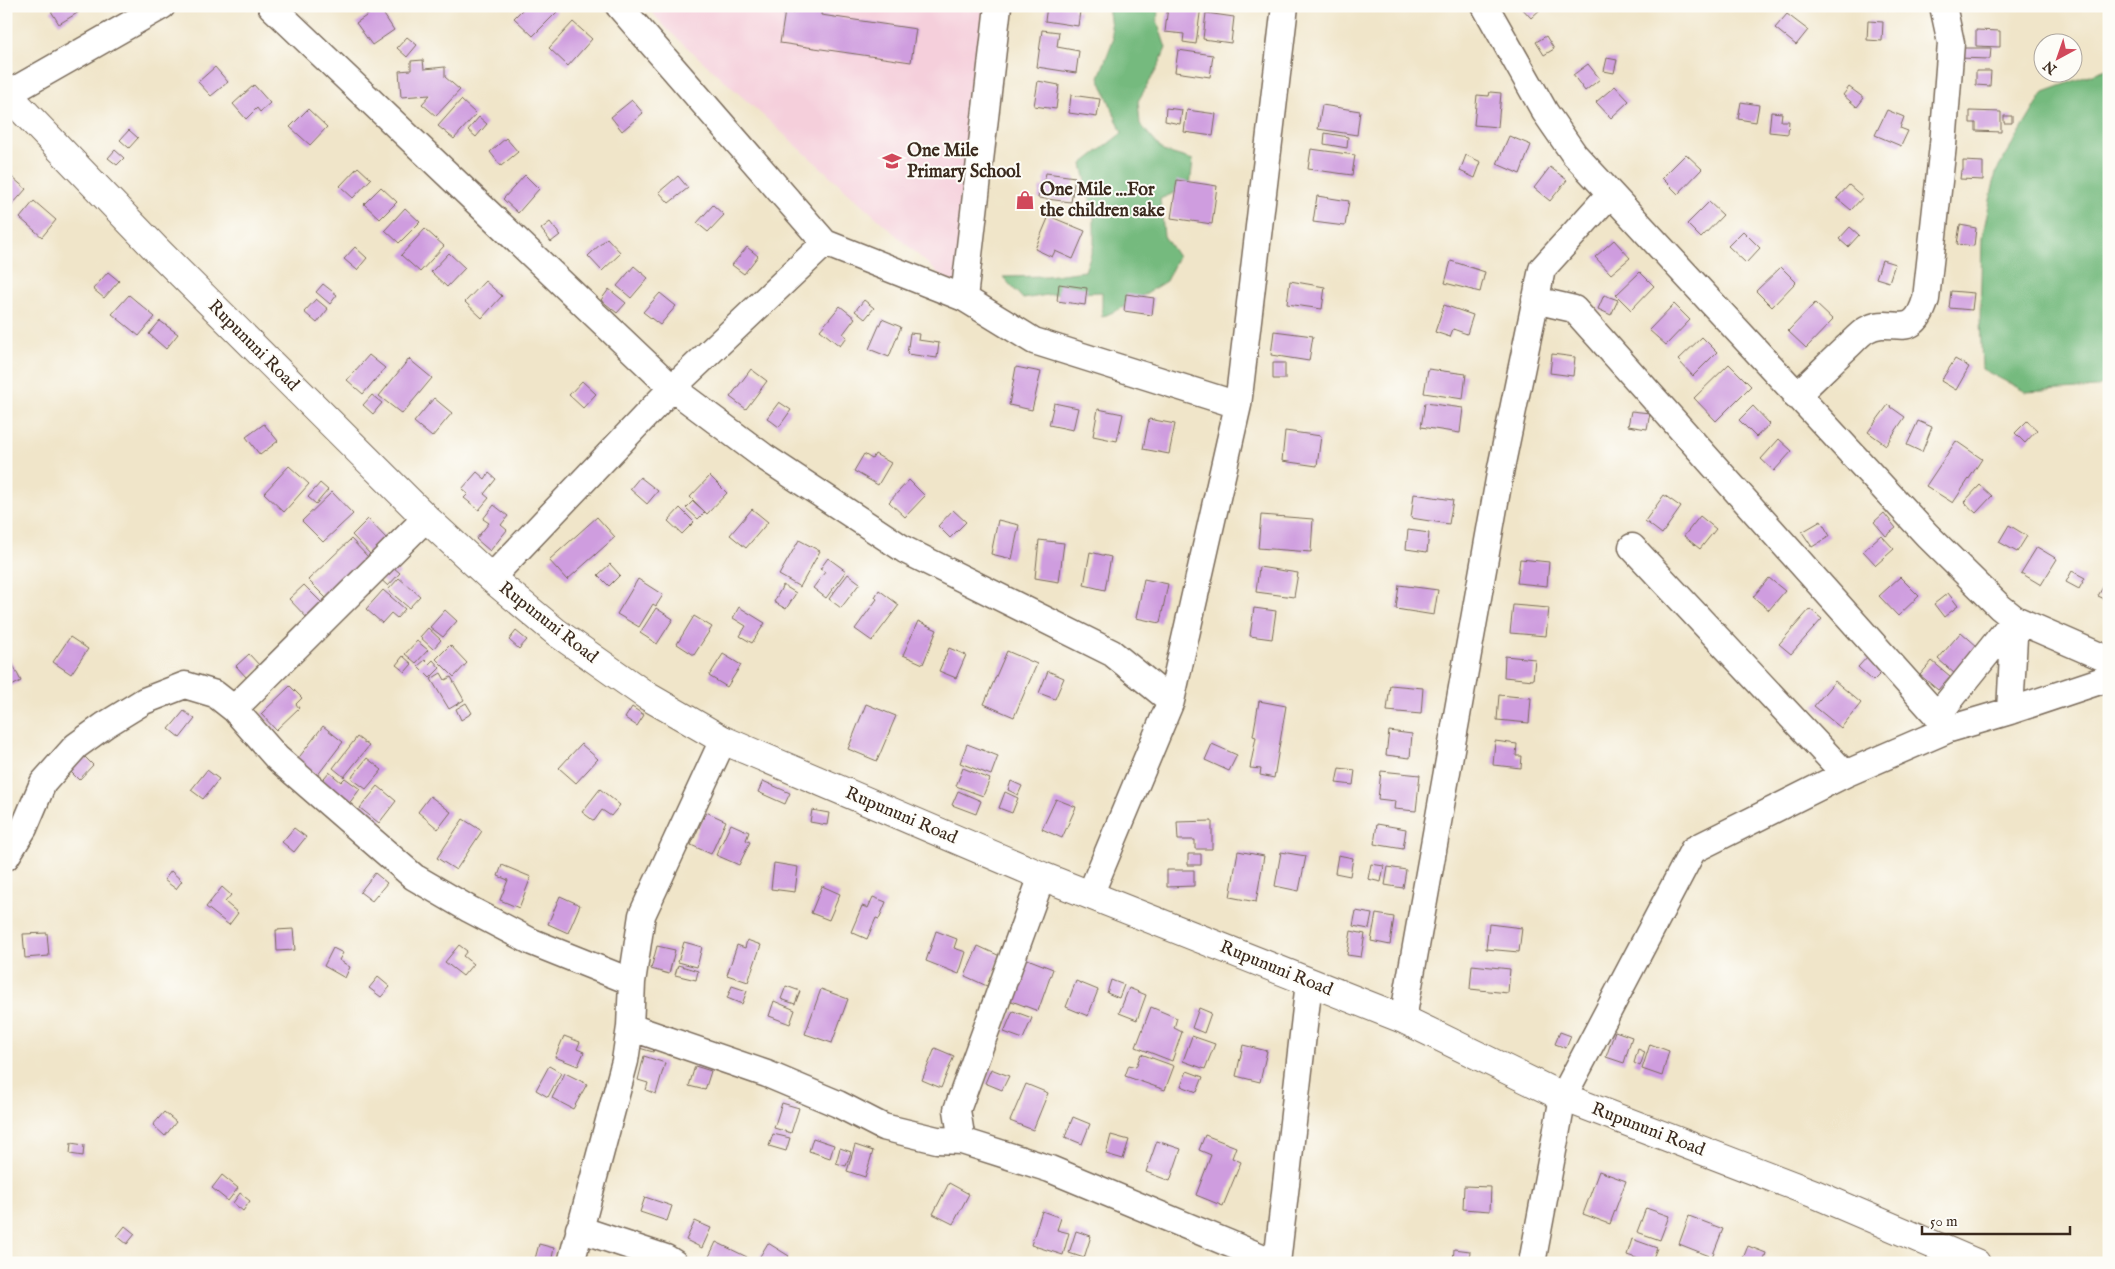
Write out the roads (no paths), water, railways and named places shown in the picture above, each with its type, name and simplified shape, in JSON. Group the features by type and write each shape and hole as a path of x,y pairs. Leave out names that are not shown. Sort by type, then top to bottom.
{"main road":[{"name":"Rupununi Road","path":"7,94 158,251 426,518 491,578 556,632 647,696 723,740 1042,876 1403,1019 1563,1097 1815,1194 1976,1263"}],"street":[{"path":"7,94 162,6"},
{"path":"271,6 296,19 672,388 763,456 905,550 1112,653 1171,701"},
{"path":"619,6 825,243 964,298 1034,341 1238,405"},
{"path":"964,298 998,6"},
{"path":"1090,895 1171,701 1238,405 1285,6"},
{"path":"1485,6 1545,112 1574,154 1796,396 1927,535 2000,607 2015,619 2109,660"},
{"path":"1796,396 1865,330 1881,324 1899,327 1906,325 1912,323 1922,313 1926,299 1942,154 1951,43 1944,6"},
{"path":"1403,1019 1501,468 1542,269 1610,194"},
{"path":"491,578 672,388 825,243"},
{"path":"1535,300 1574,309 1943,722"},
{"path":"234,708 426,518"},
{"path":"1632,547 1845,774"},
{"path":"1943,722 2015,619"},
{"path":"2010,711 2015,619"},
{"path":"1532,1263 1563,1097 1693,850 1845,774 1943,722 2010,711 2109,678"},
{"path":"6,857 24,828 43,783 76,746 105,725 144,701 185,686 215,694 234,708 276,758 414,877 532,942 632,982"},
{"path":"570,1263 625,1060 630,1027 632,982 642,915 723,740"},
{"path":"962,1141 957,1110 1042,876"},
{"path":"630,1027 767,1074 838,1104 883,1127 937,1140 962,1141 1050,1169 1277,1263 1310,982"},
{"path":"579,1229 674,1263"}],"place":[{"name":"One Mile Primary School","path":"892,161"},
{"name":"One Mile ...For the children sake","path":"1025,200"}]}
